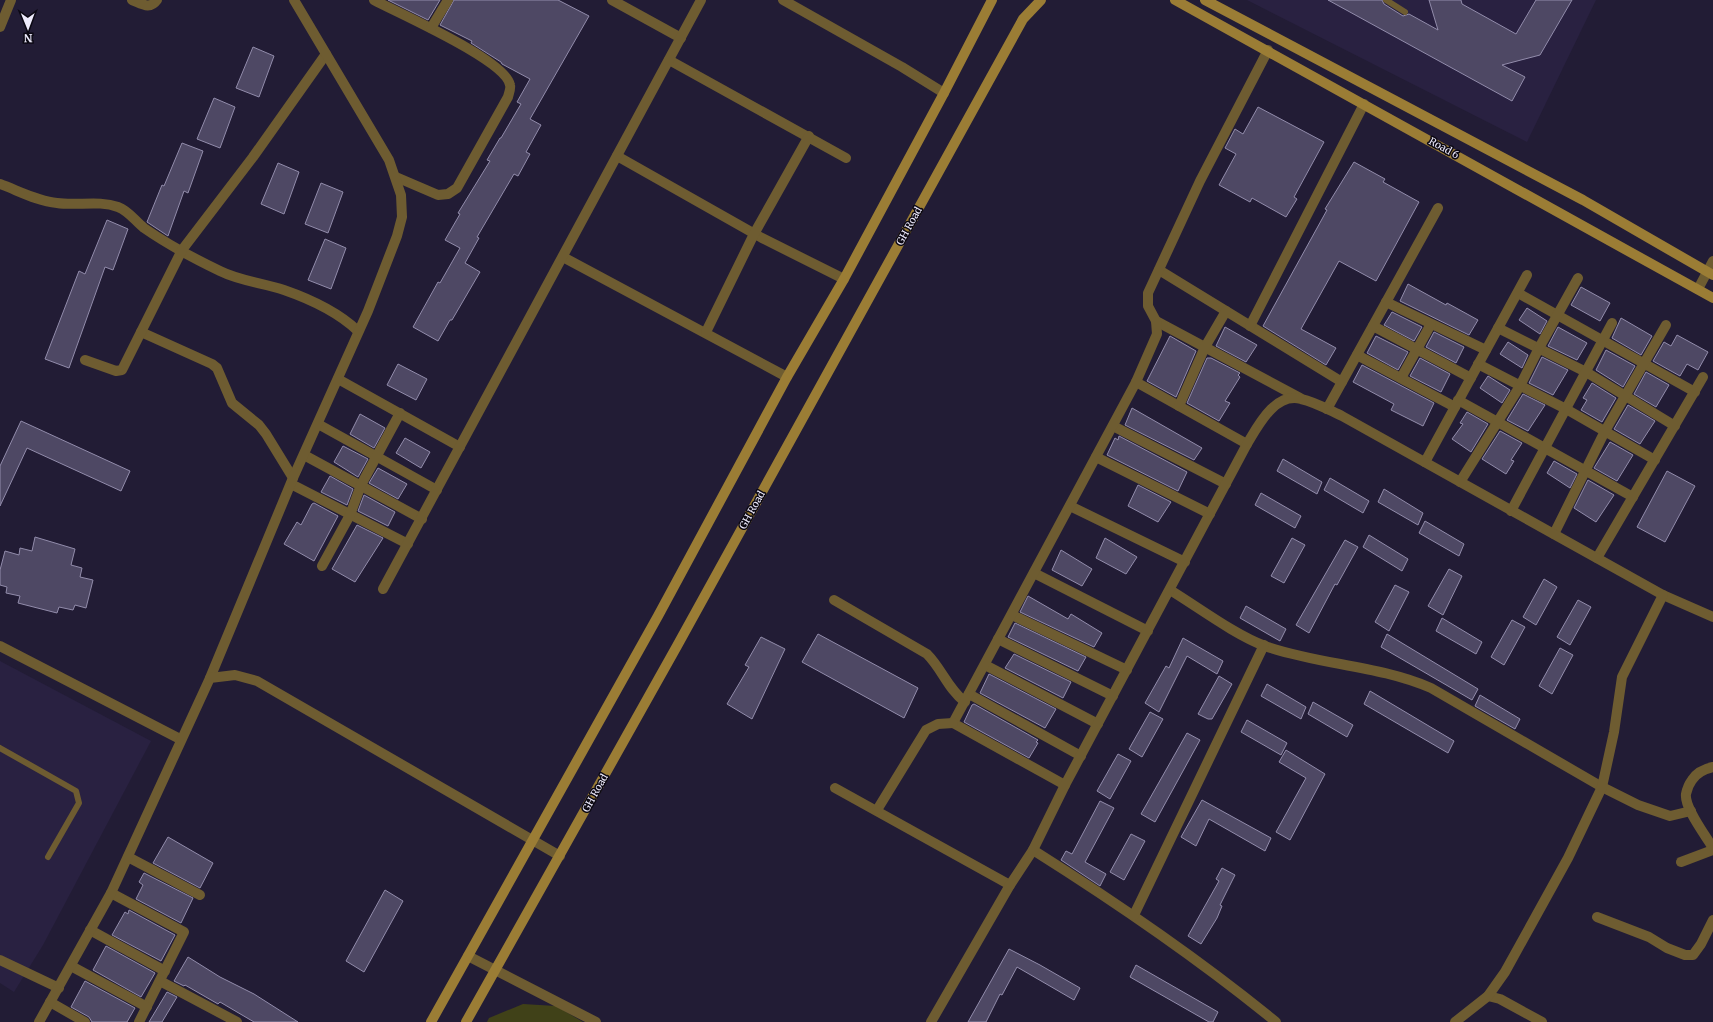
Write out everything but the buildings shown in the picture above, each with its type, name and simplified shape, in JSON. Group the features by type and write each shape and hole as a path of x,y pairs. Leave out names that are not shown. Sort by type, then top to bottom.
{"main road":[{"path":"431,1022 658,616 787,377 844,279 992,0"},
{"name":"GH Road","path":"466,1022 560,856 1023,19 1041,0"},
{"name":"Road 6","path":"1175,0 1268,50 1713,298"},
{"name":"Road 6","path":"1205,0 1583,200 1710,273"}],"street":[{"path":"0,27 11,0"},
{"path":"132,0 147,7 153,5 158,0"},
{"path":"39,1022 111,893 180,739 210,678 292,481 368,311 397,236 402,217 401,195 389,160 294,0"},
{"path":"374,0 431,28 480,56 505,75 510,85 508,97 457,188 448,194 438,194 396,177"},
{"path":"431,28 448,0"},
{"path":"612,0 681,38"},
{"path":"383,589 701,0"},
{"path":"783,0 902,67 944,93"},
{"path":"953,723 1136,382 1156,334 1156,321 1148,306 1148,293 1200,181 1268,50"},
{"path":"86,360 120,371 122,370 182,250 252,158 326,54"},
{"path":"669,60 809,136 846,158"},
{"path":"1250,326 1364,104"},
{"path":"706,332 754,234 809,136"},
{"path":"617,156 754,234 844,279"},
{"path":"0,184 40,200 58,203 93,204 119,208 126,211 144,228 221,272 251,282 284,290 315,303 349,322 358,331"},
{"path":"1326,410 1438,208"},
{"path":"563,257 706,332 787,377"},
{"path":"1698,289 1710,273 1713,261"},
{"path":"1159,270 1342,382"},
{"path":"1425,462 1528,275"},
{"path":"1460,482 1520,386 1539,348 1578,278"},
{"path":"1518,293 1695,392"},
{"path":"1386,302 1486,350"},
{"path":"1179,406 1205,347 1226,311"},
{"path":"1156,321 1300,398 1342,416 1663,595 1713,617"},
{"path":"1511,510 1612,323"},
{"path":"1401,378 1431,324"},
{"path":"1554,534 1605,431 1666,325"},
{"path":"1373,326 1470,378"},
{"path":"1498,328 1586,372 1675,426"},
{"path":"140,332 212,364 217,368 232,403 258,425 266,434 292,481 350,514 408,544"},
{"path":"1357,355 1401,378 1498,421 1633,497"},
{"path":"1478,364 1566,409 1655,460"},
{"path":"1597,558 1704,377"},
{"path":"338,379 460,447"},
{"path":"1136,382 1247,444"},
{"path":"931,1022 1010,885 1033,850 1081,756 1262,418 1282,401 1300,398"},
{"path":"322,566 350,514 361,486 376,456 400,413"},
{"path":"318,424 437,490"},
{"path":"1113,426 1226,484"},
{"path":"304,455 422,519"},
{"path":"1096,457 1210,514"},
{"path":"1070,506 1185,562"},
{"path":"1034,573 1148,631"},
{"path":"1170,590 1264,646 1412,680 1431,688 1602,787 1638,805 1670,816 1691,811"},
{"path":"1455,1022 1488,996 1505,972 1568,858 1602,787 1614,732 1622,677 1663,595"},
{"path":"834,600 927,654 935,662 955,695 967,698 1081,756"},
{"path":"1012,615 1127,670"},
{"path":"998,639 1113,696"},
{"path":"0,646 180,739"},
{"path":"1134,914 1264,646"},
{"path":"985,664 1098,724"},
{"path":"210,678 235,675 257,680 560,856"},
{"path":"877,810 926,730 938,724 953,723 1066,785"},
{"path":"1681,862 1713,849 1691,811 1686,796 1688,786 1695,775 1705,768 1713,767"},
{"path":"835,788 1010,885"},
{"path":"1033,850 1134,914 1244,995 1276,1022"},
{"path":"128,857 200,895"},
{"path":"111,893 184,932 139,1022"},
{"path":"1597,917 1649,937 1667,948 1685,955 1693,955 1701,944 1713,920"},
{"path":"90,930 237,1022"},
{"path":"468,956 496,969 596,1022"},
{"path":"0,960 59,988"},
{"path":"71,966 147,1007"},
{"path":"1488,996 1500,999 1542,1022"},
{"path":"50,1002 85,1022"}],"lane":[{"path":"1386,0 1405,12"},
{"path":"0,748 76,791 79,803 48,857"}],"shaded area":[{"path":"1247,0 1596,0 1527,142"},
{"path":"0,661 151,741 43,945 14,992 0,983"},
{"path":"523,1004 556,1006 583,1022 487,1022 489,1018"}]}
